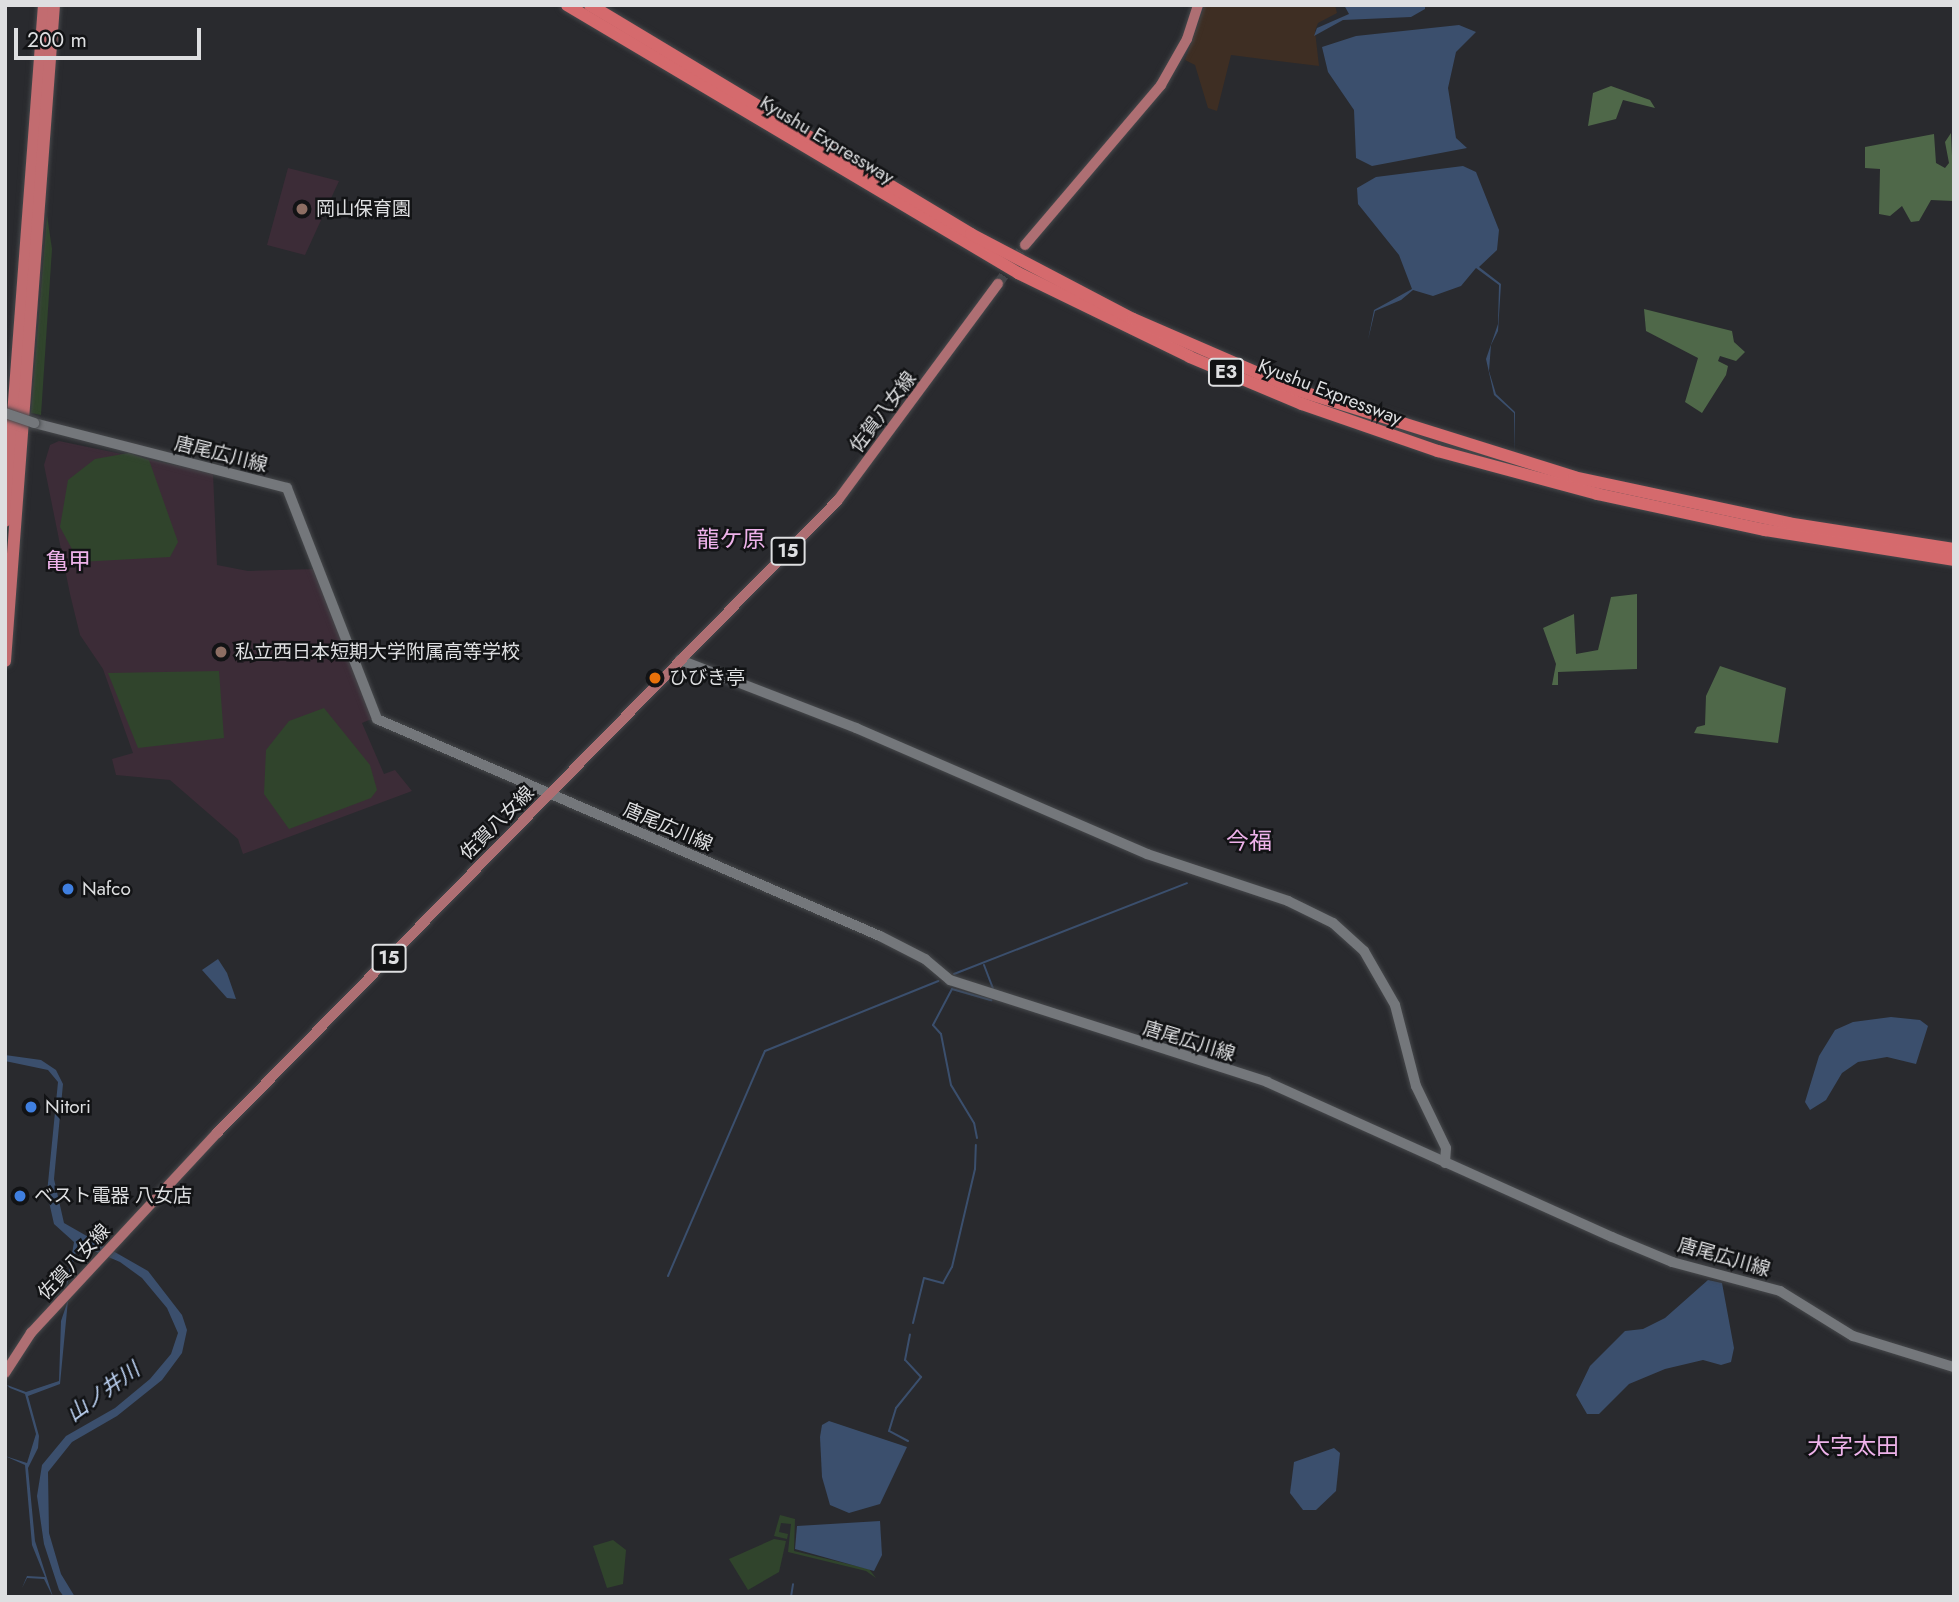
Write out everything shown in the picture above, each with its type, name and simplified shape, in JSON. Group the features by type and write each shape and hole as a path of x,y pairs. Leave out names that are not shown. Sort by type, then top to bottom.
{"highway":[{"path":"5,521 44,5"},
{"path":"5,661 54,5"},
{"name":"Kyushu Expressway","path":"568,5 1018,273 1178,352 1302,404 1438,451 1597,494 1765,530 1954,560"},
{"name":"Kyushu Expressway","path":"590,5 971,234 1133,319 1297,390 1574,477 1788,523 1954,549"}],"main road":[{"path":"1025,245 1161,85 1186,38 1198,5"},
{"name":"佐賀八女線","path":"5,1373 19,1346 107,1251 838,500 998,284"},
{"name":"唐尾広川線","path":"5,413 34,423 287,488 377,719 880,936 925,959 950,980 1267,1082 1444,1163 1672,1262 1780,1291 1853,1336 1954,1367"},
{"path":"680,660 856,728 1147,855 1288,901 1334,923 1364,951 1390,994 1416,1086 1446,1148 1444,1163"}],"shaded area":[{"path":"1205,5 1335,5 1337,13 1318,23 1315,31 1319,66 1231,55 1217,111 1208,108 1195,65 1185,60"},
{"name":"岡山保育園","path":"288,168 339,181 305,255 267,245"},
{"name":"私立西日本短期大学附属高等学校","path":"59,441 213,473 217,565 248,571 314,569 374,718 362,723 384,774 395,770 412,791 243,854 238,839 170,780 116,775 112,759 133,753 103,669 80,635 70,594 44,465 50,445"}],"green space":[{"path":"1611,86 1650,100 1655,108 1623,100 1616,119 1588,126 1593,93"},
{"path":"1951,133 1954,201 1931,200 1919,221 1911,222 1902,206 1890,216 1879,214 1880,169 1865,168 1865,147 1934,134 1936,163 1945,168 1949,163 1945,142"},
{"path":"47,215 52,249 41,415 31,413"},
{"path":"1644,309 1732,331 1734,342 1745,352 1736,361 1720,356 1718,361 1728,366 1726,375 1702,413 1685,402 1698,358 1646,331"},
{"path":"129,453 149,460 178,542 170,557 79,562 60,527 68,480 95,459"},
{"path":"1637,594 1637,669 1558,672 1558,685 1552,685 1556,664 1543,628 1574,614 1576,654 1598,650 1611,597"},
{"path":"1720,666 1786,688 1778,743 1694,733 1697,727 1705,725 1706,696"},
{"path":"219,671 224,738 138,748 108,673"},
{"path":"324,708 370,765 377,790 371,798 289,829 264,794 266,750 289,721"},
{"path":"780,1515 795,1519 794,1551 869,1569 876,1578 866,1571 788,1552 791,1524 781,1523 779,1532 788,1534 787,1539 774,1536"},
{"path":"774,1539 786,1541 779,1572 748,1590 729,1559"},
{"path":"613,1540 626,1550 623,1584 607,1588 593,1546"}],"water":[{"path":"1344,5 1425,5 1425,9 1411,17 1343,20 1314,36 1317,28 1349,14"},
{"path":"1459,25 1476,32 1456,52 1448,88 1456,138 1467,148 1372,166 1356,158 1354,110 1328,72 1322,47 1356,36"},
{"path":"1463,166 1476,172 1499,230 1497,250 1479,267 1501,284 1498,331 1491,345 1489,371 1496,394 1515,412 1515,454 1514,413 1494,395 1486,359 1498,324 1499,285 1476,268 1461,286 1433,296 1413,290 1401,300 1375,311 1368,340 1374,310 1412,289 1399,255 1358,204 1357,188 1376,177"},
{"path":"218,959 227,973 236,999 227,998 202,970"},
{"path":"1891,1017 1920,1020 1928,1026 1916,1064 1887,1057 1858,1062 1842,1073 1826,1100 1810,1110 1805,1102 1819,1056 1835,1030 1853,1022"},
{"path":"5,1055 41,1060 56,1070 63,1084 54,1179 64,1223 148,1271 182,1315 187,1330 182,1353 162,1380 117,1416 72,1442 48,1472 49,1533 61,1574 75,1597 64,1597 59,1590 44,1544 37,1496 42,1465 66,1436 115,1408 150,1379 171,1354 178,1333 167,1308 142,1278 120,1262 78,1244 66,1289 74,1242 54,1224 47,1193 58,1082 48,1070 5,1061"},
{"path":"1708,1280 1722,1283 1734,1348 1731,1362 1721,1365 1703,1360 1665,1369 1629,1384 1599,1414 1587,1414 1576,1395 1590,1366 1625,1331 1643,1329 1665,1318"},
{"path":"68,1300 60,1384 28,1396 39,1436 38,1448 28,1468 35,1541 53,1597 44,1579 27,1578 22,1588 27,1576 45,1577 32,1545 25,1465 5,1456 27,1463 36,1434 25,1394 7,1385 26,1392 59,1381 61,1321"},
{"path":"829,1421 907,1447 880,1504 849,1513 830,1505 822,1477 820,1437 822,1425"},
{"path":"1334,1448 1340,1453 1336,1491 1316,1510 1303,1510 1290,1493 1294,1462"},
{"path":"880,1521 882,1555 874,1571 795,1549 797,1526"}],"waterway":[{"path":"954,974 1187,883"},
{"path":"984,965 993,989"},
{"path":"668,1276 765,1051 938,981"},
{"path":"977,1138 974,1123 951,1085 941,1034 933,1025 952,989 991,1000"},
{"path":"913,1323 924,1278 943,1283 952,1267 975,1169 976,1145"},
{"path":"908,1441 889,1431 896,1408 921,1377 905,1360 910,1334"},
{"path":"791,1597 793,1584"}],"tunnel":[{"path":"998,284 1025,245"}],"place":[{"name":"岡山保育園","path":"302,209"},
{"name":"私立西日本短期大学附属高等学校","path":"221,652"},
{"name":"ひびき亭","path":"655,678"},
{"name":"Nafco","path":"68,889"},
{"name":"Nitori","path":"31,1107"},
{"name":"ベスト電器 八女店","path":"20,1196"}],"district":[{"name":"龍ケ原","path":"731,539"},
{"name":"亀甲","path":"68,561"},
{"name":"今福","path":"1249,841"},
{"name":"大字太田","path":"1853,1446"}],"water label":[{"name":"山ノ井川","path":"103,1392"}]}
